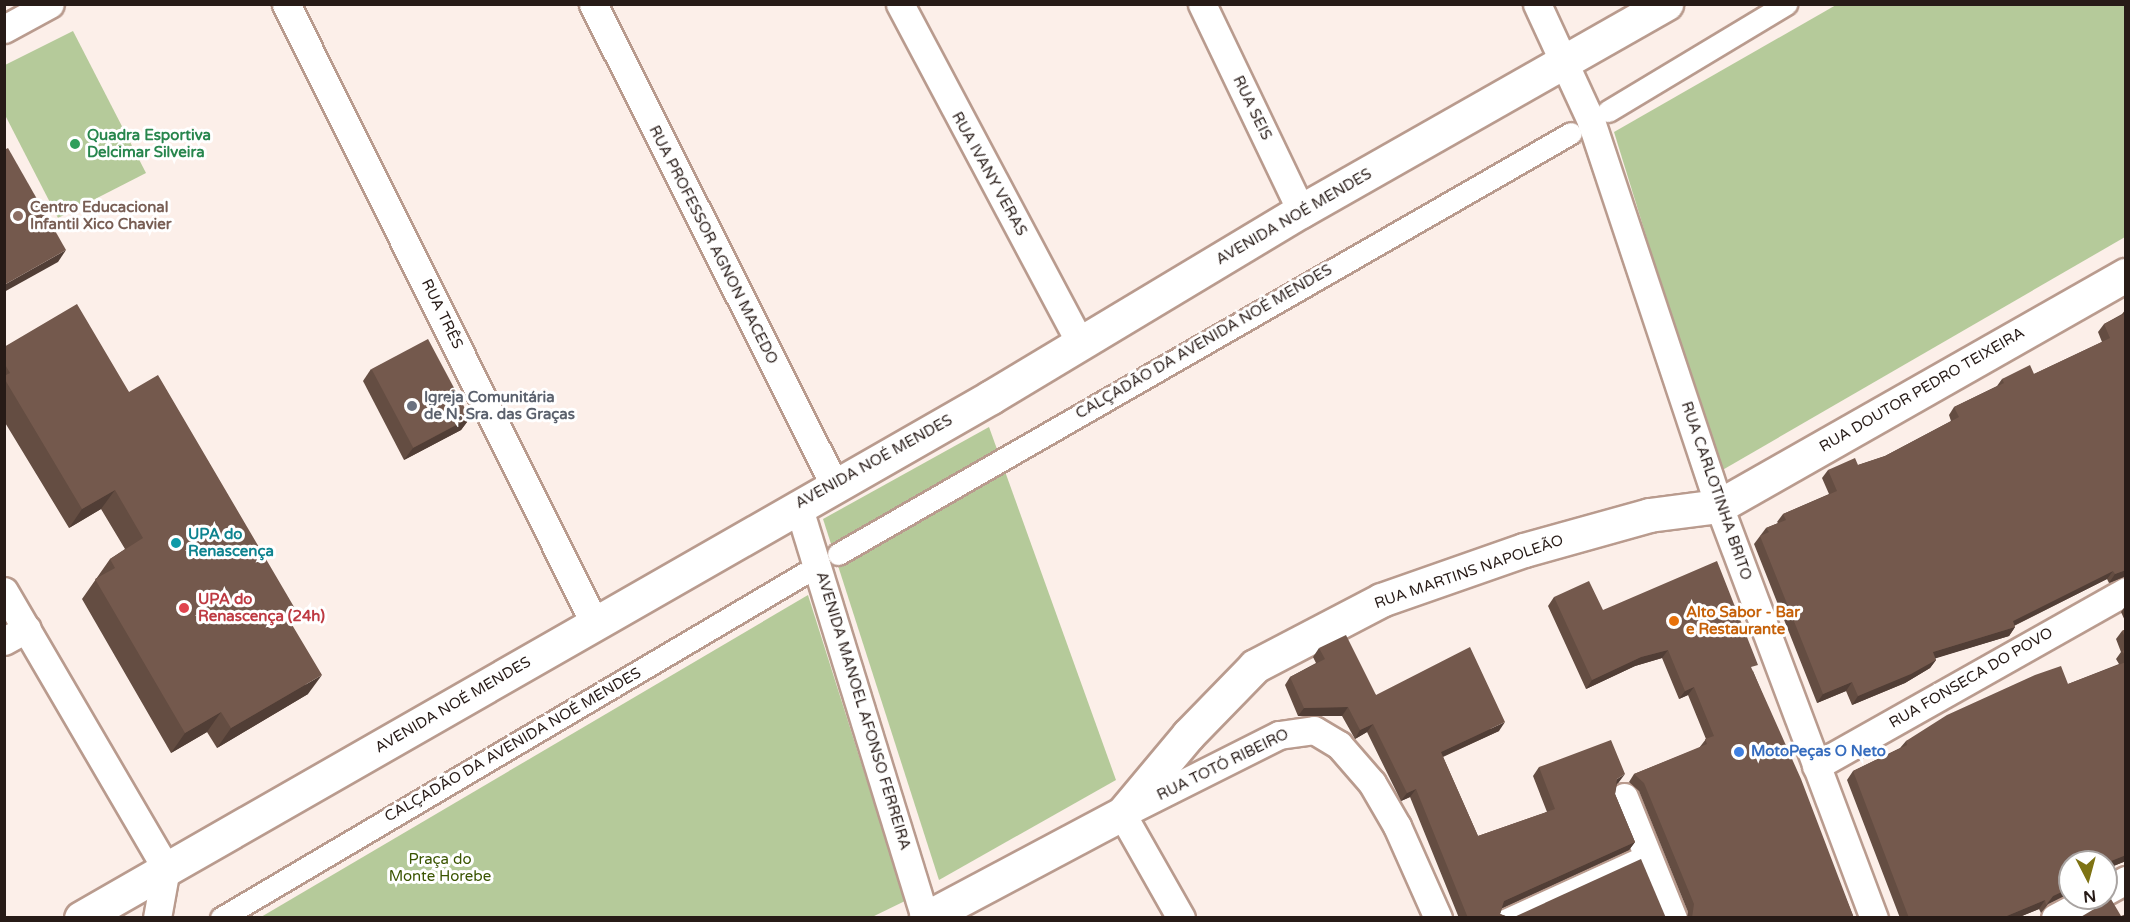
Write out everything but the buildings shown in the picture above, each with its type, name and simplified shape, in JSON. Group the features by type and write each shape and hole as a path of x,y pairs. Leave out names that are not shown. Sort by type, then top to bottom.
{"main road":[{"name":"AVENIDA NOÉ MENDES","path":"81,918 1080,343 1301,211 1666,4"},
{"name":"RUA DOUTOR PEDRO TEIXEIRA","path":"1719,506 2126,274"},
{"name":"RUA MARTINS NAPOLEÃO","path":"925,918 1122,814 1188,735 1255,666 1381,600 1535,547 1649,515 1719,506"}],"street":[{"path":"4,29 50,4"},
{"name":"RUA TRÊS","path":"286,4 595,624"},
{"name":"RUA PROFESSOR AGNON MACEDO","path":"593,4 834,484"},
{"name":"RUA IVANY VERAS","path":"900,4 1080,343"},
{"name":"RUA SEIS","path":"1202,4 1301,211"},
{"name":"RUA CARLOTINHA BRITO","path":"1537,4 1567,62 1591,121 1719,506 1874,918"},
{"path":"1608,111 1786,4"},
{"name":"CALÇADÃO DA AVENIDA NOÉ MENDES","path":"838,554 1571,133"},
{"name":"AVENIDA MANOEL AFONSO FERREIRA","path":"798,505 925,918"},
{"name":"CALÇADÃO DA AVENIDA NOÉ MENDES","path":"221,918 806,573"},
{"path":"4,591 16,634 166,868 157,918"},
{"name":"RUA FONSECA DO POVO","path":"1816,766 2126,591"},
{"name":"RUA TOTÓ RIBEIRO","path":"1122,814 1279,735 1314,730 1339,745 1372,783 1397,826 1438,918"},
{"path":"1624,797 1673,918"},
{"path":"1122,814 1181,918"},
{"path":"2055,918 2070,910"}],"lane":[{"path":"1502,918 1647,852"}],"green space":[{"path":"1836,5 2125,5 2125,237 1719,472 1614,132"},
{"name":"Quadra Esportiva Delcimar Silveira","path":"73,31 146,173 58,218 5,115 5,65"},
{"path":"989,427 1116,780 939,880 823,519"},
{"name":"Praça do Monte Horebe","path":"808,595 905,901 870,918 261,917"}],"place":[{"name":"Quadra Esportiva Delcimar Silveira","path":"75,144"},
{"name":"Centro Educacional Infantil Xico Chavier","path":"18,216"},
{"name":"Igreja Comunitária de N. Sra. das Graças","path":"412,406"},
{"name":"UPA do Renascença","path":"176,543"},
{"name":"UPA do Renascença (24h)","path":"184,608"},
{"name":"Alto Sabor - Bar e Restaurante","path":"1674,621"},
{"name":"MotoPeças O Neto","path":"1739,752"}]}
